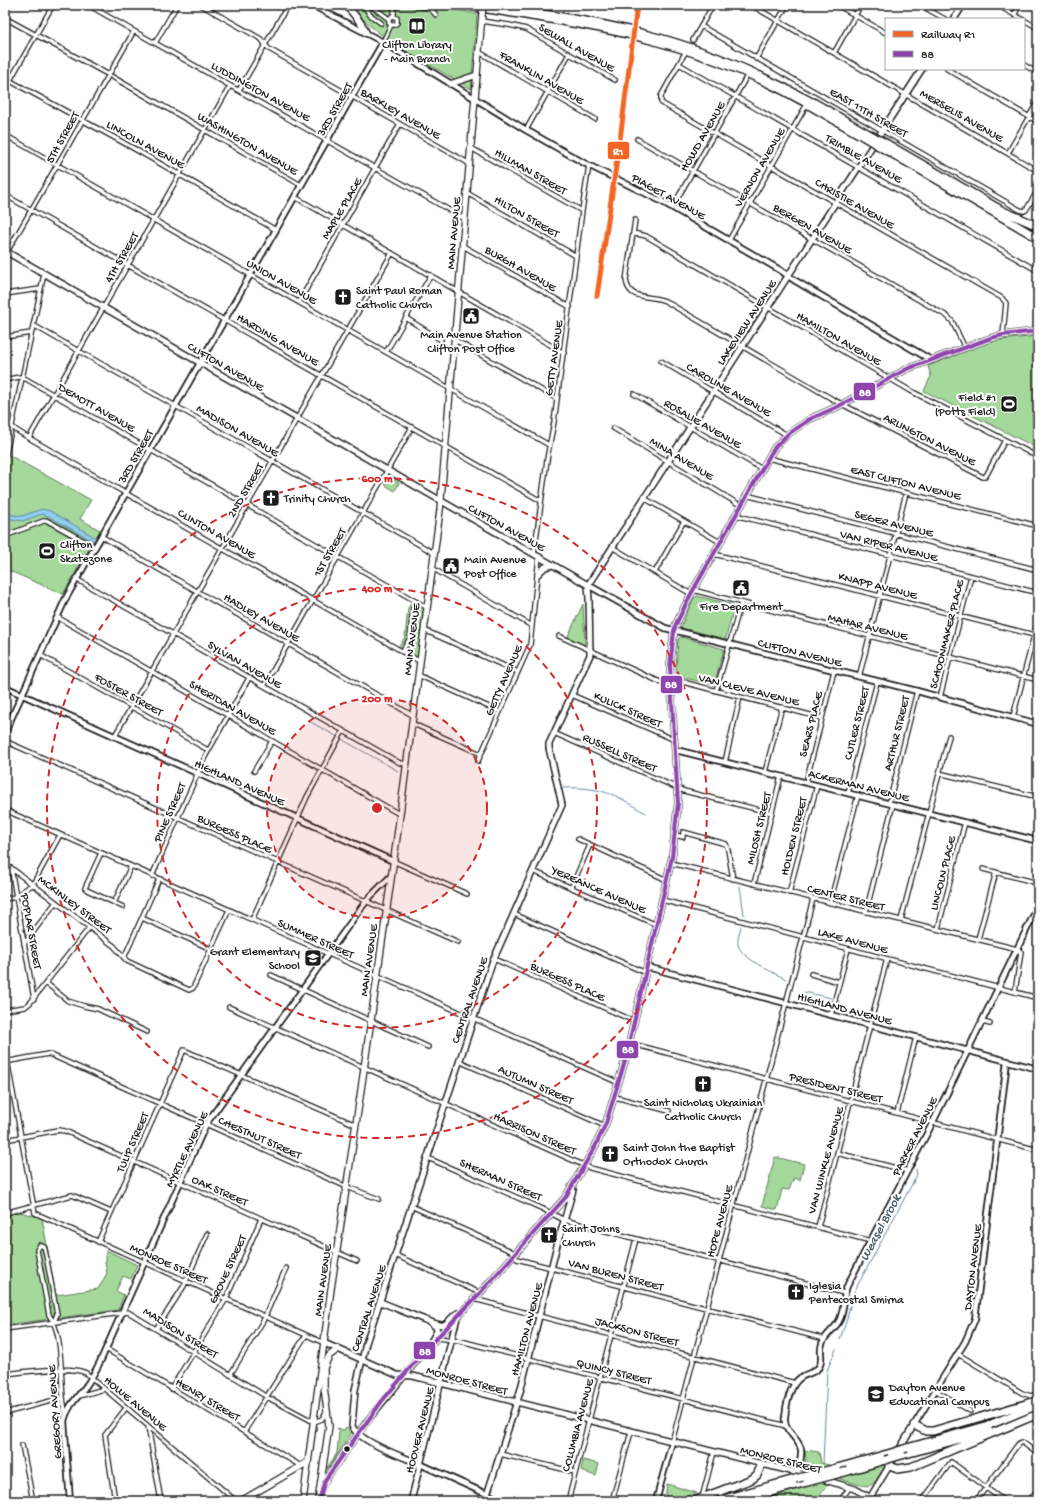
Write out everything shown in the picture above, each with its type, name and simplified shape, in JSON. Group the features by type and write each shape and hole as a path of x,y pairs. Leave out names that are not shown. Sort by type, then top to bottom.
{"highway":[{"path":"342,5 356,22 365,30"},
{"path":"346,5 365,30"},
{"path":"461,5 627,34 686,48 748,74 808,102"},
{"path":"490,5 614,26 644,33 752,71 998,208 1038,226"},
{"path":"686,48 693,40"},
{"path":"885,146 1038,238"},
{"path":"914,1425 926,1431 933,1431 1038,1401"},
{"path":"717,1501 796,1476 837,1468 989,1425 1038,1405"},
{"path":"740,1501 848,1471 887,1463 902,1455 991,1430 1038,1413"},
{"path":"887,1463 898,1469 911,1467 1038,1413"},
{"path":"694,1501 752,1479 757,1475 762,1464"}],"main road":[{"name":"MAIN AVENUE","path":"303,1501 324,1343 400,814 441,501 483,5"},
{"path":"955,18 963,5"},
{"name":"LAKEVIEW AVENUE","path":"588,585 921,70"},
{"path":"450,84 477,75"},
{"name":"CLIFTON AVENUE","path":"6,252 588,585"},
{"path":"318,1501 325,1480 382,1401 422,1354 480,1293 565,1198 585,1166 605,1126 615,1098 629,1043 671,863 675,836 678,808 678,789 670,667 674,630 692,592 768,458 775,447 787,435 810,419 842,404 907,369 980,341 1003,335 1038,331"},
{"path":"538,574 545,567 553,565"},
{"name":"CENTRAL AVENUE","path":"358,1434 352,1426 355,1390 362,1359 395,1255 494,959 562,806 549,748 554,733 589,658 588,585"},
{"name":"HAMILTON AVENUE","path":"485,1501 516,1403 575,1183"},
{"path":"380,1302 435,1326 437,1331 422,1354"},
{"path":"428,1322 443,1325 462,1311"},
{"name":"HOOVER AVENUE","path":"411,1501 457,1317"},
{"name":"MAIN AVENUE","path":"318,1501 329,1426 324,1368 324,1343"},
{"name":"MONROE STREET","path":"324,1343 397,1375 413,1376 630,1432 762,1464 796,1476 832,1481 850,1487 869,1499 876,1501"},
{"path":"324,1368 329,1356 338,1349"},
{"name":"DAYTON AVENUE","path":"869,1499 887,1463 914,1425"},
{"path":"358,1434 363,1439 420,1464"},
{"path":"241,1501 308,1462"}],"street":[{"path":"5,89 53,5"},
{"name":"LUDDINGTON AVENUE","path":"89,5 465,219"},
{"path":"155,43 177,5"},
{"name":"BARKLEY AVENUE","path":"201,5 261,39 269,48 470,164"},
{"path":"239,90 288,5"},
{"name":"PIAGET AVENUE","path":"312,5 365,30 526,130 729,240 932,360"},
{"path":"366,5 365,7 369,14 381,23"},
{"path":"370,5 389,19 389,23 391,25"},
{"path":"383,42 391,25 394,25 398,21 394,16 394,5"},
{"path":"413,5 428,7 436,15"},
{"path":"693,40 713,5"},
{"name":"MERSELIS AVENUE","path":"751,5 1038,171"},
{"path":"756,59 787,5"},
{"path":"837,5 885,33"},
{"path":"834,53 861,5"},
{"path":"920,5 942,18"},
{"path":"997,5 1019,18"},
{"path":"1014,15 1020,5"},
{"path":"389,19 394,16"},
{"name":"WASHINGTON AVENUE","path":"5,18 109,75 302,185 295,197"},
{"name":"SEWALL AVENUE","path":"482,18 526,29 615,80"},
{"path":"1025,21 1038,28"},
{"name":"EAST 11TH STREET","path":"701,26 1020,210 1024,211 1028,208 1038,190"},
{"name":"5TH STREET","path":"6,252 32,210 134,31"},
{"name":"3RD STREET","path":"302,185 383,42"},
{"path":"679,64 686,48"},
{"name":"FRANKLIN AVENUE","path":"479,52 595,119"},
{"path":"526,130 569,54"},
{"name":"TRIMBLE AVENUE","path":"679,64 1038,271"},
{"name":"CHRISTIE AVENUE","path":"679,64 661,96 661,102 714,134 1002,298 1006,303 1003,335"},
{"path":"1025,66 1038,73"},
{"path":"949,70 1038,122"},
{"name":"HOWD AVENUE","path":"672,208 748,74"},
{"name":"LINCOLN AVENUE","path":"5,78 180,174 276,230"},
{"name":"4TH STREET","path":"29,438 230,86"},
{"path":"1008,153 1038,101"},
{"name":"VERNON AVENUE","path":"729,240 808,102"},
{"name":"MAPLE PLACE","path":"298,302 400,124"},
{"name":"UNION AVENUE","path":"5,135 549,445"},
{"name":"BERGEN AVENUE","path":"637,138 950,319 965,348"},
{"name":"HILLMAN STREET","path":"471,148 582,211"},
{"name":"GETTY AVENUE","path":"478,761 530,645 538,574 537,555 541,501 549,445 553,432 589,165"},
{"name":"HILTON STREET","path":"467,193 576,256"},
{"name":"HARDING AVENUE","path":"5,195 541,501"},
{"path":"295,197 564,353"},
{"name":"3RD STREET","path":"5,732 57,617 76,579 295,197"},
{"path":"633,233 635,220"},
{"name":"HAMILTON AVENUE","path":"633,233 646,236 889,378 1038,457"},
{"name":"ARLINGTON AVENUE","path":"633,233 627,285 629,289 640,296 665,301 842,404 978,475 985,477 1005,440"},
{"name":"BURGH AVENUE","path":"463,246 570,307"},
{"name":"2ND STREET","path":"114,737 392,253"},
{"path":"6,454 44,274"},
{"path":"386,352 431,275"},
{"path":"5,294 40,289"},
{"path":"406,318 441,340"},
{"name":"MADISON AVENUE","path":"33,325 434,553"},
{"path":"5,337 31,333"},
{"path":"455,340 557,399"},
{"name":"CAROLINE AVENUE","path":"661,361 787,435"},
{"path":"5,380 22,378"},
{"name":"DEMOTT AVENUE","path":"22,378 54,394 426,607"},
{"name":"ROSALIE AVENUE","path":"634,394 762,469"},
{"name":"CLINTON AVENUE","path":"5,422 29,438 419,661"},
{"name":"1ST STREET","path":"264,686 412,427"},
{"name":"MINA AVENUE","path":"613,428 740,505"},
{"name":"EAST CLIFTON AVENUE","path":"768,458 1038,526"},
{"path":"859,677 906,493"},
{"name":"SEGER AVENUE","path":"746,495 1038,570"},
{"path":"644,498 720,542"},
{"name":"VAN RIPER AVENUE","path":"735,515 1038,593"},
{"path":"5,536 46,520 95,547"},
{"path":"655,572 684,521"},
{"name":"HADLEY AVENUE","path":"101,536 412,716"},
{"name":"MAHAR AVENUE","path":"612,547 692,592 741,603 1038,680"},
{"name":"KNAPP AVENUE","path":"714,554 1036,636"},
{"path":"432,568 532,626"},
{"name":"SCHOONMAKER PLACE","path":"940,697 971,576"},
{"name":"SYLVAN AVENUE","path":"76,579 400,763 406,764"},
{"name":"CLIFTON AVENUE","path":"588,585 665,628 917,691 1038,724"},
{"path":"402,652 410,638 413,609 417,602"},
{"path":"716,691 741,603"},
{"name":"SHERIDAN AVENUE","path":"57,617 400,814"},
{"path":"1013,718 1036,636 1038,620"},
{"path":"423,630 518,672"},
{"path":"559,636 671,686"},
{"name":"FOSTER STREET","path":"40,655 208,750"},
{"name":"SEARS PLACE","path":"806,782 834,671"},
{"path":"418,675 500,712"},
{"name":"PINE STREET","path":"152,876 208,750 249,678"},
{"name":"VAN CLEVE AVENUE","path":"671,680 822,718"},
{"name":"CUTLER STREET","path":"848,793 877,682"},
{"name":"HIGHLAND AVENUE","path":"5,687 467,894"},
{"name":"ARTHUR STREET","path":"866,912 917,691"},
{"name":"KULICK STREET","path":"572,695 675,740"},
{"path":"725,762 740,697"},
{"path":"765,772 782,707"},
{"path":"411,723 481,754"},
{"path":"252,920 306,797 343,731"},
{"name":"RUSSELL STREET","path":"554,733 678,789 772,813"},
{"path":"901,920 949,736"},
{"name":"BURGESS PLACE","path":"5,741 458,942"},
{"path":"254,771 272,741"},
{"name":"ACKERMAN AVENUE","path":"676,750 1038,841"},
{"path":"939,773 1038,798"},
{"name":"MILOSH STREET","path":"754,884 781,776"},
{"name":"HOLDEN STREET","path":"789,893 817,785"},
{"path":"830,903 858,795"},
{"name":"SUMMER STREET","path":"5,810 619,1083"},
{"name":"LINCOLN PLACE","path":"938,929 965,822"},
{"path":"675,836 683,837 683,832 726,844 733,879"},
{"path":"5,899 15,897 33,884 60,835"},
{"path":"578,839 667,880"},
{"path":"571,888 590,845"},
{"path":"101,853 86,889 123,907"},
{"name":"CENTER STREET","path":"671,863 1017,949"},
{"path":"114,903 131,866"},
{"name":"MCKINLEY STREET","path":"11,868 114,946 124,958"},
{"name":"POPLAR STREET","path":"11,868 34,998"},
{"path":"983,869 1038,883"},
{"name":"YEREANCE AVENUE","path":"533,871 657,926"},
{"path":"978,939 996,872"},
{"name":"MYRTLE AVENUE","path":"66,1415 91,1378 106,1349 206,1124 366,902 391,876"},
{"path":"160,879 124,958 127,961 189,990 191,990 194,986 229,910"},
{"name":"HOPE AVENUE","path":"656,1501 813,899"},
{"name":"LAKE AVENUE","path":"662,900 1038,998"},
{"path":"24,944 56,902"},
{"name":"PARKER AVENUE","path":"795,1383 800,1378 816,1371 820,1366 821,1347 825,1339 840,1320 844,1293 933,1122 983,1022 1038,906"},
{"name":"HIGHLAND AVENUE","path":"514,914 646,970 786,1003 1038,1069"},
{"path":"1032,917 1038,919"},
{"path":"142,918 211,949"},
{"path":"5,1010 28,1005 89,928"},
{"path":"831,1015 848,949"},
{"path":"1015,992 1021,952 1017,949"},
{"name":"BURGESS PLACE","path":"494,959 634,1021"},
{"name":"VAN WINKLE AVENUE","path":"818,1227 887,959"},
{"path":"811,974 839,982"},
{"path":"270,975 428,1047"},
{"path":"46,983 68,1001 98,1009 147,1032"},
{"name":"HARRISON STREET","path":"229,1007 585,1166 871,1241"},
{"path":"983,1022 990,1024"},
{"path":"897,1113 916,1037"},
{"name":"PRESIDENT STREET","path":"629,1043 1038,1150"},
{"path":"5,1049 6,1062 33,1205"},
{"name":"TULIP STREET","path":"98,1242 184,1050 241,1075"},
{"name":"CHESTNUT STREET","path":"6,1062 51,1055 347,1187 379,1199"},
{"name":"AUTUMN STREET","path":"460,1061 605,1126"},
{"name":"DAYTON AVENUE","path":"914,1425 958,1354 972,1327 977,1307 1007,1061"},
{"path":"241,1075 356,1125"},
{"path":"615,1098 669,1111"},
{"name":"OAK STREET","path":"5,1140 62,1130 357,1261"},
{"path":"837,1153 908,1171"},
{"name":"SHERMAN STREET","path":"428,1158 564,1220 844,1293"},
{"path":"5,1212 72,1195 111,1212"},
{"name":"MONROE STREET","path":"33,1205 34,1213 37,1215 324,1343"},
{"name":"VAN BUREN STREET","path":"411,1206 511,1251 517,1259 825,1339"},
{"name":"GROVE STREET","path":"171,1389 226,1299 261,1219"},
{"path":"156,1329 186,1281 207,1234"},
{"name":"COLUMBIA AVENUE","path":"568,1501 636,1239"},
{"name":"GREGORY AVENUE","path":"54,1322 57,1314 49,1268 44,1247 40,1245 36,1250 49,1315 54,1322 59,1344 62,1398 66,1415 64,1421 70,1501"},
{"path":"395,1255 480,1293"},
{"path":"41,1270 49,1268"},
{"path":"230,1375 263,1321 286,1268"},
{"path":"42,1278 50,1276"},
{"name":"JACKSON STREET","path":"474,1299 795,1383"},
{"name":"MADISON STREET","path":"5,1329 128,1312 267,1397 314,1422"},
{"path":"244,1432 306,1335"},
{"name":"QUINCY STREET","path":"438,1338 452,1340 600,1377 786,1426"},
{"name":"HENRY STREET","path":"106,1349 301,1466"},
{"path":"958,1354 1022,1393 1031,1396 1038,1393"},
{"name":"HOWE AVENUE","path":"5,1374 61,1370 82,1371 236,1501"},
{"path":"795,1383 785,1415 786,1426 800,1448 801,1458 796,1476"},
{"path":"79,1396 104,1389"},
{"path":"935,1390 970,1411"},
{"path":"5,1413 62,1398"},
{"path":"115,1501 105,1435 126,1408"},
{"path":"314,1422 322,1419 327,1410"},
{"path":"148,1426 161,1501"},
{"path":"612,1501 630,1432"},
{"path":"976,1501 1018,1444 1022,1442 1038,1454"},
{"path":"22,1445 33,1501"},
{"path":"703,1494 714,1452"},
{"path":"500,1454 575,1472"},
{"path":"922,1501 951,1462 1004,1501"},
{"path":"420,1464 502,1501"},
{"path":"840,1501 850,1487"},
{"path":"1029,1501 1038,1489"}],"green space":[{"path":"350,5 431,5 477,14 471,89 389,41 368,24"},
{"path":"1038,336 1038,441 1035,447 924,391 931,376 928,366 991,341"},
{"path":"5,453 91,500 80,519 100,530 63,594 5,569"},
{"path":"390,477 399,483 395,491 385,485"},
{"path":"697,596 733,605 734,607 726,638 724,639 682,628 681,626 694,598"},
{"path":"413,600 426,607 419,661 397,649 405,637 408,608"},
{"path":"583,604 585,644 584,645 568,638"},
{"path":"681,637 724,649 714,685 677,676 676,668 678,639"},
{"path":"775,1157 804,1164 800,1180 794,1178 789,1190 782,1189 777,1210 762,1206"},
{"path":"20,1212 42,1218 56,1295 98,1289 107,1273 105,1262 106,1250 137,1265 131,1279 123,1276 116,1291 124,1295 118,1310 5,1325 5,1215"},
{"path":"337,1428 343,1430 347,1428 352,1432 328,1469 327,1468 337,1453 339,1431"},
{"path":"805,1450 819,1452 821,1463 853,1471 887,1462 876,1481 871,1485 859,1485 804,1465 806,1459"},
{"path":"583,1460 599,1464 596,1476 581,1471"},
{"path":"821,1482 828,1484 816,1501 753,1501"},
{"path":"667,1484 697,1493 670,1501 665,1501"}],"water":[{"path":"42,509 50,511 96,538 93,541 42,514 23,521 5,518 5,514 22,516"}],"waterway":[{"name":"Weasel Brook","path":"307,720 336,736"},
{"name":"Weasel Brook","path":"343,740 398,771"},
{"name":"Weasel Brook","path":"563,788 585,788 608,793 622,799 646,813"},
{"name":"Weasel Brook","path":"740,886 744,915"},
{"name":"Weasel Brook","path":"741,926 738,938 740,950 751,960 786,979"},
{"name":"Weasel Brook","path":"804,992 831,998"},
{"name":"Weasel Brook","path":"838,1000 841,1005 840,1012"},
{"name":"Weasel Brook","path":"854,1292 917,1175 916,1169"},
{"name":"Weasel Brook","path":"840,1339 847,1319 852,1297"},
{"name":"Weasel Brook","path":"823,1464 827,1371 836,1349"}],"rail line":[{"name":"R1","path":"597,296 621,132 637,5"}],"transit line":[{"name":"88","path":"319,1501 325,1480 382,1401 427,1348 480,1293 565,1198 595,1147 606,1123 625,1061 672,857 678,803 670,667 674,631 691,594 770,455 775,447 788,434 810,419 837,407 907,369 991,338 1038,331"}],"place":[{"name":"Clifton Library - Main Branch","path":"417,26"},
{"name":"Saint Paul Roman Catholic Church","path":"343,297"},
{"name":"Main Avenue Station Clifton Post Office","path":"471,316"},
{"name":"Field #1 (Potts Field)","path":"1009,404"},
{"name":"Trinity Church","path":"271,498"},
{"name":"Clifton Skatezone","path":"47,551"},
{"name":"Main Avenue Post Office","path":"451,566"},
{"name":"Fire Department","path":"741,588"},
{"name":"Grant Elementary School","path":"313,958"},
{"name":"Saint Nicholas Ukrainian Catholic Church","path":"703,1084"},
{"name":"Saint John the Baptist Orthodox Church","path":"610,1154"},
{"name":"Saint Johns Church","path":"549,1235"},
{"name":"Iglesia Pentecostal Smirna","path":"796,1292"},
{"name":"Dayton Avenue Educational Campus","path":"876,1394"}]}
